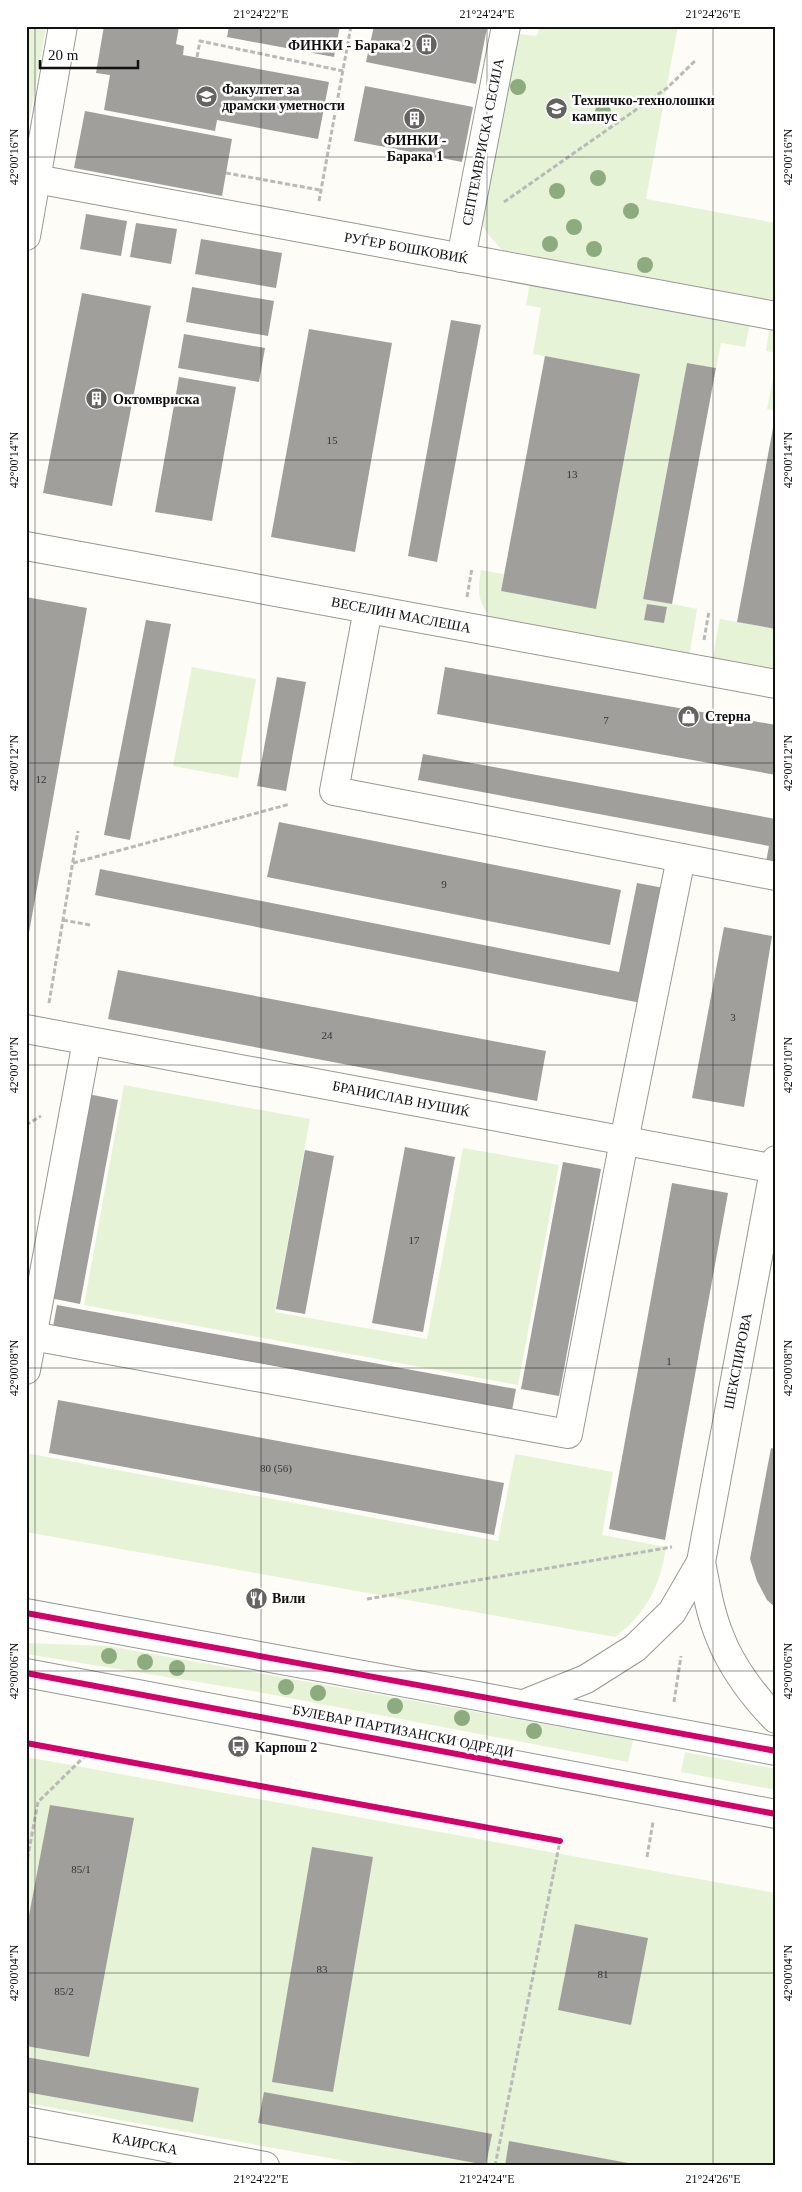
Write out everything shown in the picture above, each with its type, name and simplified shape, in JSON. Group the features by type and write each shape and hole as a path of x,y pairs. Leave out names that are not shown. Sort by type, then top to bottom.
{"street":[{"path":"26,236 63,26"},
{"name":"СЕПТЕМВРИСКА СЕСИЈА","path":"461,258 506,26"},
{"name":"РУЃЕР БОШКОВИЌ","path":"36,179 776,316"},
{"name":"ВЕСЕЛИН МАСЛЕША","path":"26,546 776,684"},
{"path":"368,609 334,791 776,876"},
{"path":"32,1336 568,1434 681,858"},
{"name":"БРАНИСЛАВ НУШИЌ","path":"35,1031 624,1141 775,1166"},
{"path":"26,1370 87,1041"},
{"name":"ШЕКСПИРОВА","path":"524,1704 586,1679 635,1648 672,1612 703,1552 775,1166"},
{"name":"ШЕКСПИРОВА","path":"703,1552 709,1605 720,1638 755,1695 776,1719"},
{"path":"26,1612 776,1751"},
{"name":"БУЛЕВАР ПАРТИЗАНСКИ ОДРЕДИ","path":"26,1673 776,1814"},
{"name":"КАИРСКА","path":"26,2121 265,2166"}],"path":[{"path":"314,231 351,26"},
{"path":"197,57 200,42 343,71"},
{"path":"466,228 667,88 696,60"},
{"path":"226,173 320,190"},
{"path":"73,862 290,804"},
{"path":"35,1031 63,920 78,831"},
{"path":"63,920 90,925"},
{"path":"367,1599 703,1552"},
{"path":"26,1866 38,1802 87,1754"},
{"path":"495,2166 560,1840"}],"green space":[{"path":"26,26 46,26 26,139"},
{"path":"540,26 678,26 646,199 776,223 776,301 502,250 488,234 480,222 518,34 537,36"},
{"path":"530,282 750,323 745,347 721,343 716,368 687,363 643,598 697,609 689,658 493,621 484,608 479,592 481,570 504,574 501,591 596,608 640,374 533,354 541,308 526,305"},
{"path":"770,326 776,328 776,353 766,351"},
{"path":"776,364 776,411 767,409"},
{"path":"720,619 776,629 776,674 712,662"},
{"path":"192,667 256,679 238,778 173,766"},
{"path":"124,1085 310,1119 275,1312 427,1339 463,1148 559,1165 518,1385 84,1305"},
{"path":"26,1453 498,1541 515,1454 613,1472 602,1535 666,1547 664,1561 650,1598 635,1619 615,1637 26,1532"},
{"path":"26,1643 108,1646 633,1740 628,1762 247,1690 26,1654"},
{"path":"685,1752 776,1769 776,1790 681,1772"},
{"path":"26,1757 776,1893 776,2166 373,2166 26,2103"}],"building":[{"path":"104,26 179,26 176,44 184,46 183,55 329,82 318,139 217,120 215,131 104,110 110,75 96,73"},
{"path":"229,26 340,26 334,57 227,37"},
{"name":"ФИНКИ - Барака 2","path":"374,26 487,28 476,84 366,62"},
{"name":"ФИНКИ - Барака 1","path":"365,86 473,107 462,162 354,141"},
{"path":"85,111 232,139 222,196 74,168"},
{"path":"86,214 127,221 121,256 80,249"},
{"path":"136,223 177,229 171,264 130,257"},
{"path":"201,239 282,253 276,288 195,274"},
{"path":"192,287 274,301 268,336 186,322"},
{"name":"Октомвриска","path":"82,293 151,306 112,506 43,493"},
{"path":"451,320 481,325 437,562 408,556"},
{"path":"309,329 392,343 355,552 271,537"},
{"path":"184,334 265,348 259,382 178,368"},
{"path":"545,356 640,374 596,609 501,591"},
{"path":"687,363 716,368 672,604 643,599"},
{"path":"179,377 236,387 212,521 155,512"},
{"path":"776,418 776,629 737,622"},
{"path":"26,597 87,608 27,944 26,944"},
{"path":"647,604 667,607 664,623 644,620"},
{"path":"146,620 171,624 130,840 104,835"},
{"path":"445,667 776,725 776,775 437,714"},
{"path":"277,677 306,682 286,791 257,786"},
{"path":"423,754 776,819 776,864 766,862 769,846 418,780"},
{"path":"279,822 621,890 610,945 267,877"},
{"path":"100,869 619,972 637,883 664,888 641,1003 95,895"},
{"path":"724,927 772,936 744,1107 692,1098"},
{"path":"118,970 546,1051 537,1101 108,1019"},
{"path":"88,1094 118,1100 80,1304 50,1298"},
{"path":"405,1147 455,1157 423,1332 372,1323"},
{"path":"305,1150 334,1156 305,1314 276,1309"},
{"path":"563,1162 601,1169 559,1396 521,1389"},
{"path":"672,1183 728,1193 665,1540 609,1529"},
{"path":"57,1305 516,1389 511,1416 52,1332"},
{"path":"58,1400 504,1483 494,1535 49,1453"},
{"path":"771,1448 776,1449 776,1608 767,1600 757,1581 750,1559"},
{"path":"50,1805 134,1818 89,2057 26,2046 26,1931"},
{"path":"312,1847 373,1857 333,2092 272,2082"},
{"path":"575,1924 648,1938 631,2025 558,2010"},
{"path":"26,2057 199,2088 193,2122 26,2092"},
{"path":"264,2092 492,2134 486,2165 258,2123"},
{"path":"509,2141 639,2165 639,2166 505,2166"}],"cycle path":[{"path":"26,1613 776,1751"},
{"path":"26,1673 776,1814"},
{"path":"26,1743 560,1841"}],"place":[{"name":"ФИНКИ - Барака 2","path":"427,45"},
{"name":"Факултет за драмски уметности","path":"206,97"},
{"name":"Техничко-технолошки кампус","path":"556,108"},
{"name":"ФИНКИ - Барака 1","path":"415,118"},
{"name":"Октомвриска","path":"97,399"},
{"name":"Стерна","path":"689,716"},
{"name":"Вили","path":"256,1598"},
{"name":"Карпош 2","path":"239,1747"}]}
